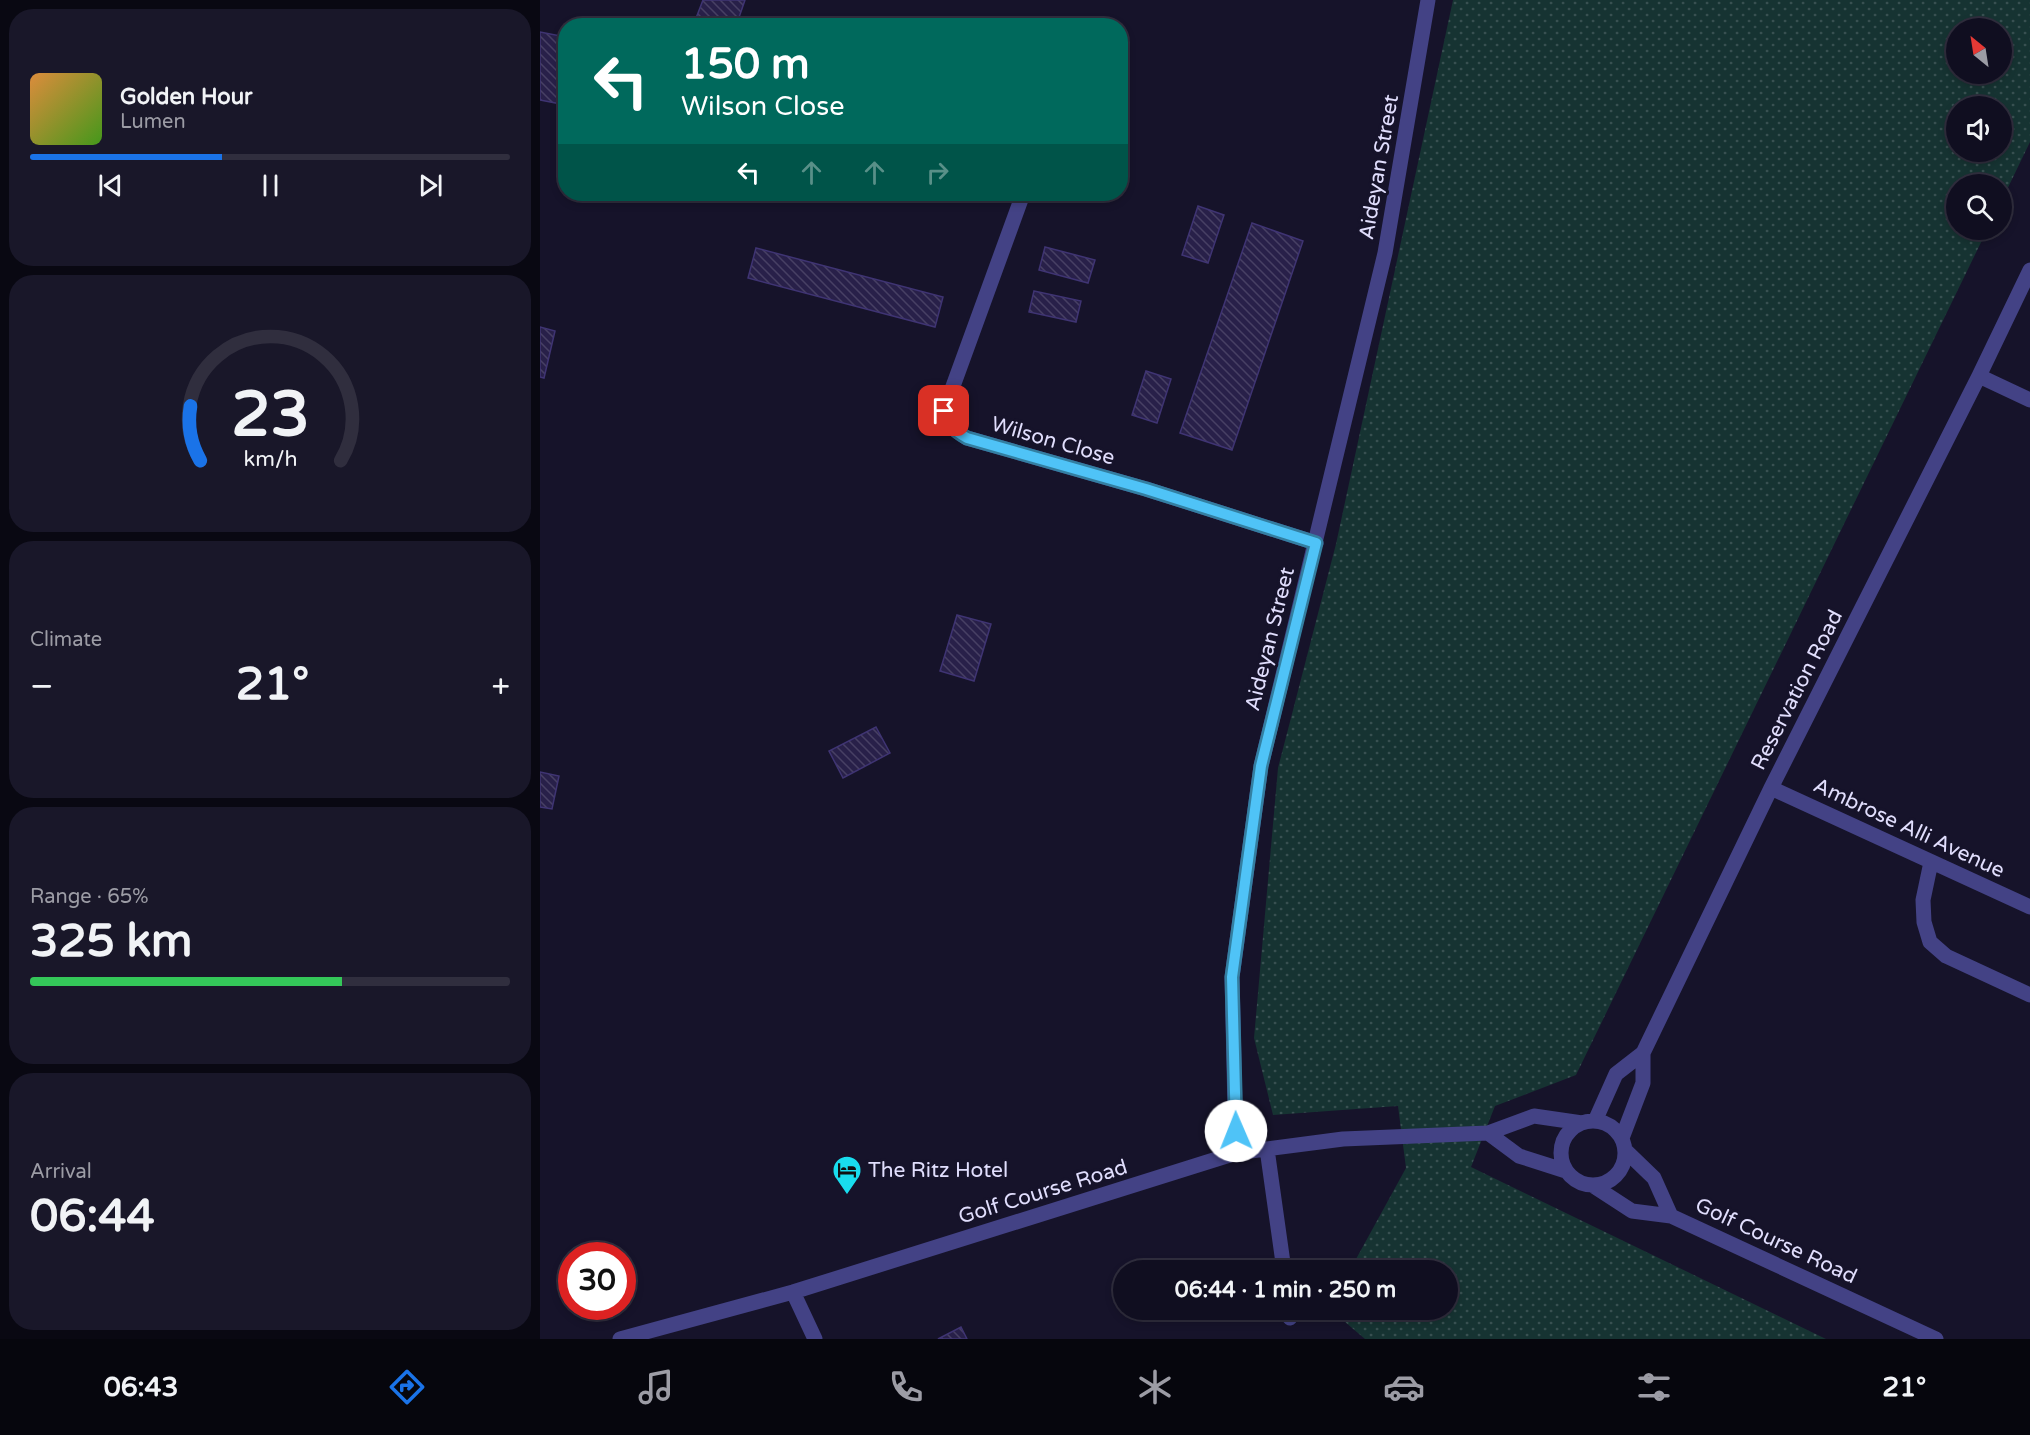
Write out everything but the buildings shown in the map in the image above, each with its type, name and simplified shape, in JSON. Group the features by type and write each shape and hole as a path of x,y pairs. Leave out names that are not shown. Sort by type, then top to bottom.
{"street":[{"name":"Aideyan Street","path":"1236,1153 1232,977 1261,766 1385,253 1428,0"},
{"name":"Wilson Close","path":"1020,201 944,411 946,421 955,431 967,438 1146,489 1316,543"},
{"name":"Reservation Road","path":"1589,1122 1616,1074 1643,1053 2030,270"},
{"path":"1979,376 2030,400"},
{"name":"Ambrose Alli Avenue","path":"1772,788 2030,907"},
{"path":"1932,862 1923,900 1924,922 1930,942 1946,956 2030,994"},
{"path":"1589,1122 1572,1129 1565,1138 1562,1160 1566,1171 1573,1178 1592,1185 1603,1184 1620,1172 1625,1161 1624,1145 1643,1083 1643,1053"},
{"path":"1488,1133 1534,1116 1611,1126 1624,1145"},
{"path":"1488,1133 1519,1156 1566,1171"},
{"name":"Golf Course Road","path":"620,1339 793,1292 1236,1153 1343,1139 1488,1133"},
{"name":"Golf Course Road","path":"1624,1145 1654,1178 1671,1216 1936,1339"},
{"path":"1267,1149 1283,1260"},
{"path":"1592,1185 1632,1211 1671,1216"},
{"path":"793,1292 815,1339"}],"green space":[{"path":"1453,0 2030,0 2030,142 2012,179 2012,174 1946,174 1946,240 1982,240 1576,1075 1495,1106 1471,1167 1826,1339 1365,1339 1343,1320 1458,1320 1458,1260 1355,1260 1406,1168 1398,1106 1273,1115 1254,1038 1278,768 1336,544"}],"place":[{"name":"The Ritz Hotel","path":"847,1196"}],"route":[{"path":"944,411 946,421 955,431 967,438 1146,489 1316,543 1261,766 1232,977 1236,1131"}]}
